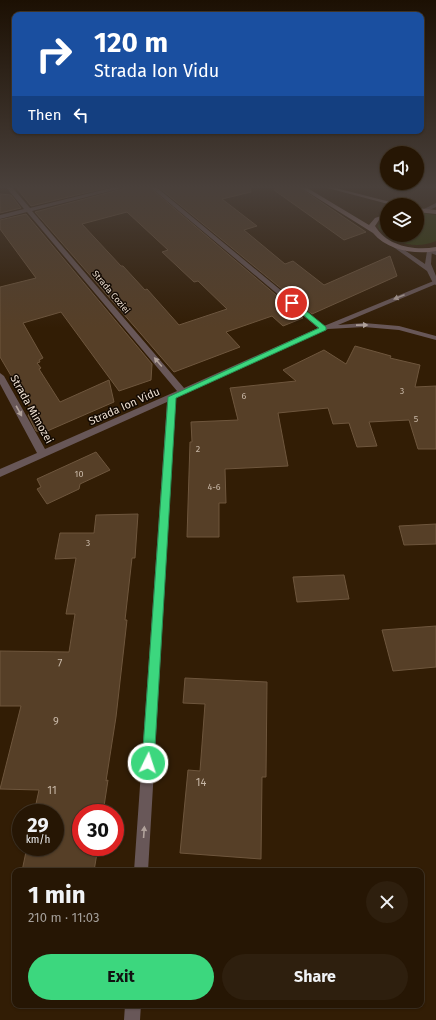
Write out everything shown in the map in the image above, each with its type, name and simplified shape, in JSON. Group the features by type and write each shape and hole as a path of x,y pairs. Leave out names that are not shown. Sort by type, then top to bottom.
{"main road":[{"path":"378,234 394,245 414,251 434,251"}],"street":[{"name":"Strada Coziei","path":"49,234 183,392"},
{"path":"209,234 323,329"},
{"path":"394,245 428,269 436,282"},
{"path":"428,269 427,262 434,251"},
{"name":"Strada Ion Vidu","path":"0,473 352,316 436,282"},
{"name":"Strada Ion Vidu","path":"323,329 364,325 399,328 436,338"},
{"name":"Strada Mimozei","path":"0,376 42,453"},
{"path":"142,868 172,397"},
{"path":"132,1020 133,1008"}],"green space":[{"path":"424,234 436,234 436,241 428,244 406,244 401,242 424,242"}],"building":[{"path":"3,234 42,234 152,364 151,380 119,391 61,312 23,323 43,358 37,363 41,368 39,369 60,402 109,380 114,402 45,432 36,431 28,415 33,413 0,357 0,287 36,278"},
{"path":"54,234 91,234 145,290 147,289 179,325 227,309 198,281 194,282 162,252 168,250 150,234 204,234 303,318 283,326 272,316 226,332 240,347 174,372"},
{"path":"215,234 248,234 285,264 293,261 324,285 390,256 397,276 312,314"},
{"path":"335,234 362,234 344,240"},
{"path":"355,346 391,356 390,358 420,365 415,387 436,386 436,449 418,449 409,420 369,422 377,446 357,447 349,423 333,424 328,408 278,413 288,466 225,469 226,503 219,503 219,537 187,537 190,442 192,442 191,422 238,420 230,388 296,381 283,370 324,350 346,364"},
{"path":"96,452 110,470 80,484 79,489 47,504 37,489 41,487 37,479"},
{"path":"138,514 135,558 132,558 125,620 127,620 104,804 72,804 72,856 96,856 94,868 23,868 25,856 64,856 64,804 36,804 39,790 0,789 21,706 0,706 0,651 69,652 75,614 66,614 76,558 55,559 60,533 94,533 96,515"},
{"path":"436,524 436,544 404,545 399,526"},
{"path":"344,575 349,599 297,602 293,577"},
{"path":"436,626 436,667 393,671 382,630"},
{"path":"185,678 267,682 266,777 262,777 261,859 180,853 188,770 200,771 205,704 183,703"}],"route":[{"path":"148,763 172,397 323,329 292,303"}]}
